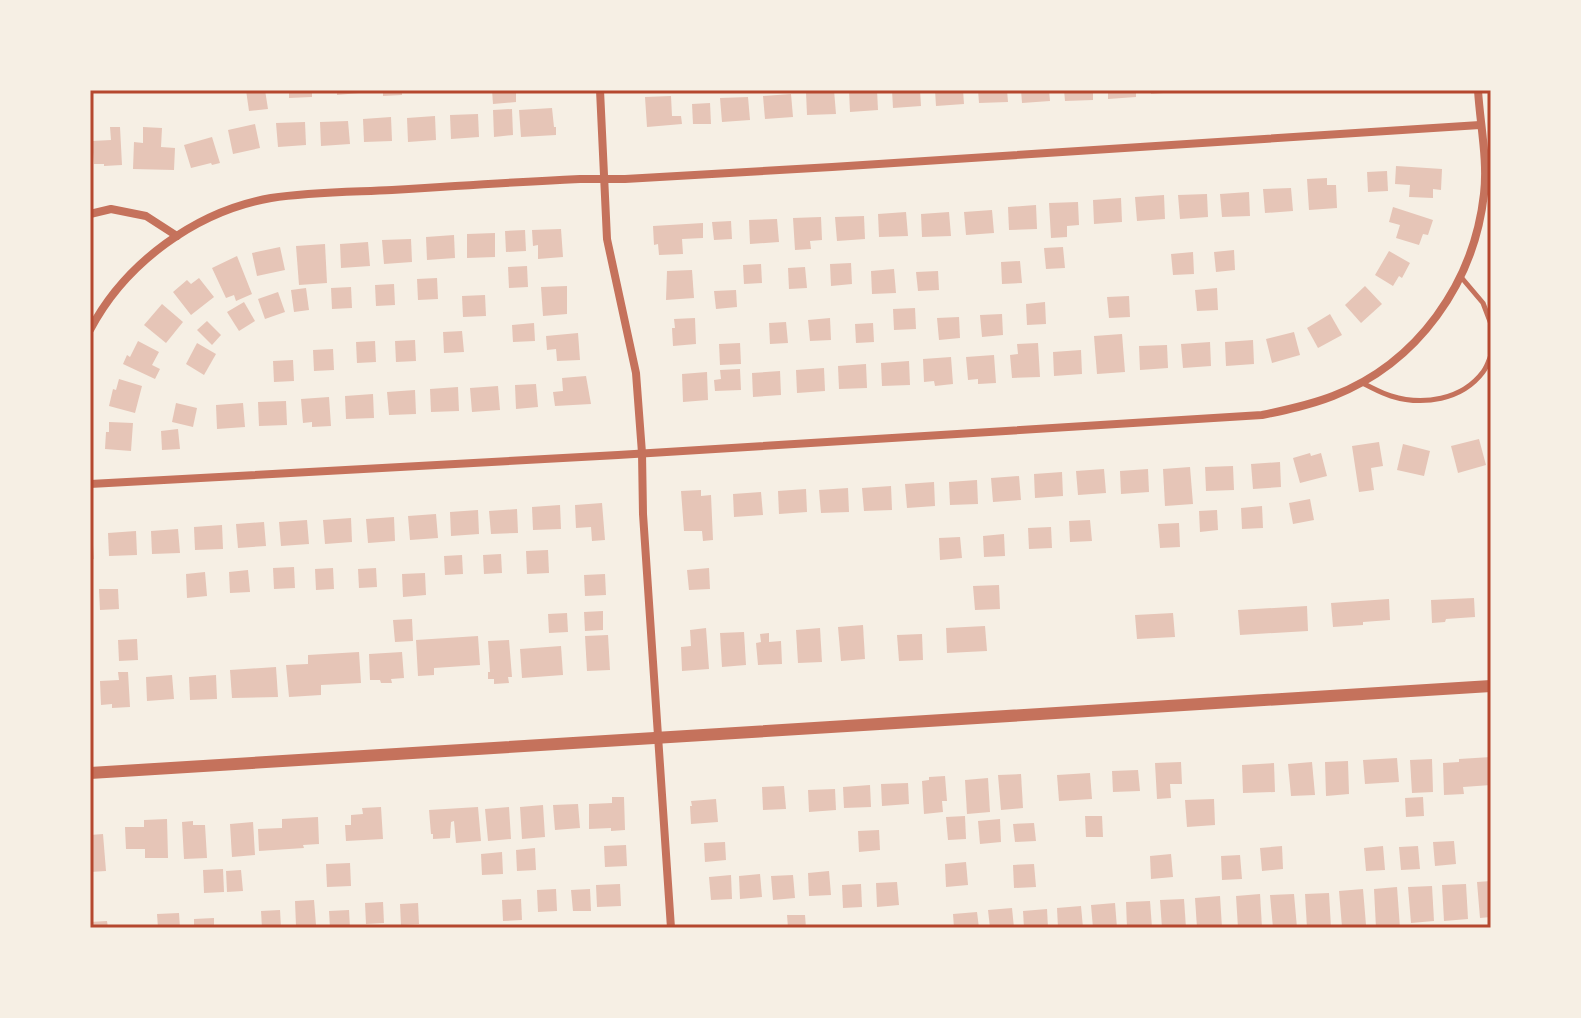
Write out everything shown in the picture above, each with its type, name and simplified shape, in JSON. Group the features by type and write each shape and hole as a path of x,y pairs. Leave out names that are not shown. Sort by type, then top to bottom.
{"street":[{"path":"600,90 607,239 636,373 671,928"},
{"path":"90,484 1262,415 1302,407 1361,383 1403,353 1437,316 1461,277 1480,221 1484,191 1478,90"},
{"path":"90,330 128,276 177,236 227,210 283,197 832,167 1480,125"},
{"path":"90,214 111,209 146,216 177,236"},
{"path":"90,773 1491,686"}],"lane":[{"path":"1461,277 1483,303 1491,324"},
{"path":"1361,383 1392,396 1420,401 1446,398 1468,386 1484,371 1491,355"}],"building":[{"path":"246,90 265,90 268,109 249,111"},
{"path":"289,90 312,90 312,97 289,98"},
{"path":"337,90 359,90 359,93 337,95"},
{"path":"383,90 402,90 402,95 383,96"},
{"path":"492,90 516,90 516,102 493,104"},
{"path":"834,90 836,114 807,115 806,92"},
{"path":"849,90 877,90 878,110 850,112"},
{"path":"892,90 920,90 921,106 893,108"},
{"path":"935,90 963,90 964,104 936,106"},
{"path":"978,90 1007,90 1008,102 979,103"},
{"path":"1021,90 1049,90 1050,101 1022,103"},
{"path":"1064,90 1093,90 1093,100 1065,101"},
{"path":"1108,90 1136,90 1136,97 1108,99"},
{"path":"1151,90 1176,90 1176,92 1151,94"},
{"path":"791,94 793,117 765,119 763,96"},
{"path":"671,96 672,116 681,116 682,124 647,127 645,97"},
{"path":"748,97 750,120 722,122 720,98"},
{"path":"710,103 711,124 693,124 692,104"},
{"path":"552,108 556,135 521,137 519,110"},
{"path":"512,109 513,135 494,137 493,110"},
{"path":"478,114 479,137 451,139 450,115"},
{"path":"435,116 436,140 408,142 407,118"},
{"path":"391,117 392,141 364,142 363,119"},
{"path":"348,121 350,144 321,146 320,122"},
{"path":"305,122 306,145 278,147 276,123"},
{"path":"255,124 260,148 233,154 228,130"},
{"path":"110,127 120,127 122,165 94,164 92,141 111,140"},
{"path":"143,127 162,128 161,147 175,148 174,170 133,169 134,142 143,143"},
{"path":"212,137 220,163 191,168 184,145"},
{"path":"1396,166 1442,169 1441,190 1433,189 1433,198 1409,197 1410,185 1395,184"},
{"path":"1387,171 1388,191 1368,192 1367,172"},
{"path":"1327,178 1327,185 1336,185 1337,208 1309,210 1307,179"},
{"path":"1291,188 1293,211 1265,213 1263,189"},
{"path":"1249,192 1250,216 1222,217 1220,194"},
{"path":"1207,194 1208,217 1180,219 1178,195"},
{"path":"1164,195 1165,219 1137,221 1135,197"},
{"path":"1121,198 1122,222 1094,224 1093,200"},
{"path":"1078,202 1079,225 1067,226 1067,237 1051,238 1049,203"},
{"path":"1036,205 1037,229 1009,230 1008,207"},
{"path":"1393,207 1433,220 1428,235 1423,234 1419,245 1396,238 1400,225 1389,222"},
{"path":"992,210 994,233 966,235 964,212"},
{"path":"906,212 908,236 879,237 878,214"},
{"path":"949,212 951,236 922,237 921,214"},
{"path":"864,216 865,239 837,241 835,217"},
{"path":"821,217 822,240 810,241 811,249 795,250 793,218"},
{"path":"777,219 779,242 750,244 749,220"},
{"path":"731,221 732,239 714,240 712,222"},
{"path":"703,223 703,238 682,239 683,254 659,255 658,244 654,245 653,226"},
{"path":"561,229 563,257 538,259 538,245 533,246 532,230"},
{"path":"525,230 526,251 506,252 505,231"},
{"path":"495,233 495,257 467,258 467,234"},
{"path":"454,235 455,258 427,260 426,237"},
{"path":"411,239 412,262 384,264 382,240"},
{"path":"368,242 370,266 341,268 340,244"},
{"path":"325,244 327,283 299,285 296,246"},
{"path":"280,247 285,270 257,276 252,253"},
{"path":"1063,247 1065,268 1046,269 1044,248"},
{"path":"1234,250 1235,270 1216,272 1214,252"},
{"path":"1389,251 1410,263 1402,278 1399,276 1393,286 1375,275"},
{"path":"1193,252 1194,274 1173,275 1171,254"},
{"path":"237,256 252,294 236,301 234,295 226,298 212,268"},
{"path":"1020,261 1022,283 1002,284 1001,262"},
{"path":"851,263 852,284 831,286 830,264"},
{"path":"761,264 762,283 744,284 743,265"},
{"path":"527,266 528,287 509,288 508,267"},
{"path":"805,267 807,288 789,289 788,268"},
{"path":"894,269 896,293 872,294 871,271"},
{"path":"692,270 694,298 666,300 667,271"},
{"path":"938,271 939,290 918,291 916,272"},
{"path":"199,278 214,297 191,315 173,292 187,280 191,284"},
{"path":"437,278 438,299 418,300 417,279"},
{"path":"394,284 395,305 376,306 375,285"},
{"path":"567,286 567,314 543,316 541,287"},
{"path":"1365,286 1382,304 1361,323 1345,305"},
{"path":"351,287 352,308 332,309 331,288"},
{"path":"306,288 309,310 294,312 291,290"},
{"path":"1217,288 1218,310 1197,311 1195,290"},
{"path":"736,290 737,307 716,309 714,291"},
{"path":"278,292 285,312 265,319 258,299"},
{"path":"485,295 486,316 463,317 462,296"},
{"path":"1129,296 1130,317 1109,318 1107,297"},
{"path":"244,302 255,321 239,331 227,312"},
{"path":"1045,302 1046,324 1027,325 1026,304"},
{"path":"162,304 183,322 166,343 144,325"},
{"path":"915,308 916,329 894,330 893,309"},
{"path":"1002,314 1003,335 982,337 980,315"},
{"path":"1330,314 1342,335 1318,348 1307,328"},
{"path":"959,317 960,338 939,340 937,318"},
{"path":"695,318 696,344 673,346 674,319"},
{"path":"830,318 831,340 810,341 808,320"},
{"path":"207,321 221,335 212,345 197,330"},
{"path":"786,322 788,343 770,344 769,323"},
{"path":"534,323 535,341 513,342 512,325"},
{"path":"873,323 874,342 856,343 855,324"},
{"path":"462,331 464,352 444,353 443,332"},
{"path":"1294,332 1300,355 1272,363 1266,339"},
{"path":"578,333 580,360 557,361 556,349 547,350 546,336"},
{"path":"1122,334 1125,372 1097,374 1094,336"},
{"path":"415,340 416,361 396,362 395,341"},
{"path":"1253,340 1254,364 1226,366 1225,342"},
{"path":"138,341 159,352 152,365 160,369 155,379 123,364"},
{"path":"375,341 376,362 357,363 356,342"},
{"path":"1210,342 1211,366 1183,368 1181,344"},
{"path":"197,343 216,354 204,375 186,364"},
{"path":"740,343 741,364 720,365 719,344"},
{"path":"1038,343 1040,377 1012,378 1010,355 1018,354 1017,344"},
{"path":"1167,345 1168,368 1140,370 1139,346"},
{"path":"333,349 334,370 314,371 313,350"},
{"path":"1081,350 1082,374 1054,376 1053,352"},
{"path":"994,355 996,383 978,384 978,379 968,380 966,357"},
{"path":"951,357 953,384 935,386 934,381 924,382 923,359"},
{"path":"293,360 294,381 274,382 273,361"},
{"path":"909,361 910,385 882,386 881,363"},
{"path":"866,364 867,388 839,389 838,366"},
{"path":"824,368 825,391 797,393 796,370"},
{"path":"740,369 741,390 715,391 714,380 721,379 720,370"},
{"path":"780,371 781,395 753,397 752,373"},
{"path":"707,372 708,400 683,402 682,374"},
{"path":"586,376 591,404 555,406 553,392 563,391 562,378"},
{"path":"119,379 142,386 135,413 109,406"},
{"path":"536,384 538,407 516,409 515,385"},
{"path":"498,386 500,410 472,412 470,388"},
{"path":"458,387 459,411 431,412 430,389"},
{"path":"415,390 416,414 389,415 387,392"},
{"path":"373,394 374,418 346,419 345,396"},
{"path":"329,397 331,426 312,427 312,422 303,423 301,399"},
{"path":"286,401 287,425 259,426 258,402"},
{"path":"176,403 197,408 193,427 172,422"},
{"path":"243,403 245,427 217,429 216,405"},
{"path":"109,422 133,423 131,451 105,449"},
{"path":"178,429 180,449 162,450 161,431"},
{"path":"1479,439 1486,465 1458,473 1451,446"},
{"path":"1379,442 1383,466 1371,468 1374,490 1359,492 1352,446"},
{"path":"1403,444 1430,451 1424,476 1397,470"},
{"path":"1310,453 1311,456 1321,453 1327,476 1300,483 1293,458"},
{"path":"1280,462 1281,487 1253,489 1251,464"},
{"path":"1233,466 1234,490 1206,491 1205,467"},
{"path":"1190,467 1193,504 1165,506 1163,469"},
{"path":"1104,469 1106,493 1078,495 1076,471"},
{"path":"1148,469 1149,492 1121,494 1120,471"},
{"path":"1062,472 1063,496 1035,498 1034,474"},
{"path":"1019,476 1021,500 993,502 991,478"},
{"path":"977,480 978,504 950,505 949,482"},
{"path":"934,482 935,506 907,508 905,484"},
{"path":"891,486 892,510 864,511 862,488"},
{"path":"848,488 849,512 821,513 819,490"},
{"path":"806,489 807,512 779,514 778,491"},
{"path":"701,490 701,496 711,495 713,540 703,541 702,531 684,531 681,491"},
{"path":"761,492 763,515 734,517 733,494"},
{"path":"1310,499 1314,520 1293,524 1289,503"},
{"path":"602,503 605,540 592,541 591,527 576,528 575,505"},
{"path":"560,505 561,529 533,530 532,507"},
{"path":"1262,506 1263,528 1242,529 1241,508"},
{"path":"517,509 518,533 491,534 489,511"},
{"path":"478,510 479,534 451,536 450,512"},
{"path":"1217,510 1218,530 1200,532 1199,511"},
{"path":"436,514 438,538 410,540 408,516"},
{"path":"394,517 395,541 368,543 366,519"},
{"path":"351,518 352,542 325,544 323,520"},
{"path":"307,520 309,544 281,546 279,522"},
{"path":"1090,520 1092,541 1070,542 1069,521"},
{"path":"264,522 266,546 238,548 236,524"},
{"path":"1179,523 1180,547 1160,548 1158,524"},
{"path":"222,525 223,549 195,550 194,527"},
{"path":"1051,527 1052,548 1029,549 1028,528"},
{"path":"178,529 180,553 152,554 151,531"},
{"path":"90,531 94,559 90,560"},
{"path":"136,531 137,555 109,556 108,533"},
{"path":"1004,534 1005,556 984,557 983,536"},
{"path":"960,537 962,558 940,560 939,538"},
{"path":"548,550 549,573 527,574 526,551"},
{"path":"501,554 502,573 484,574 483,555"},
{"path":"462,555 463,574 445,575 444,556"},
{"path":"294,567 295,588 274,589 273,568"},
{"path":"333,568 334,589 316,590 315,569"},
{"path":"376,568 377,587 359,588 358,569"},
{"path":"709,568 710,589 689,590 687,570"},
{"path":"248,570 250,592 230,593 229,572"},
{"path":"205,572 207,596 187,598 186,574"},
{"path":"425,573 426,595 403,597 402,574"},
{"path":"605,574 606,595 585,596 584,575"},
{"path":"999,585 1000,609 975,610 973,586"},
{"path":"99,589 118,589 119,609 100,610"},
{"path":"1474,598 1475,617 1432,623 1431,600"},
{"path":"1389,599 1390,620 1333,627 1331,603"},
{"path":"1307,606 1308,631 1240,635 1238,610"},
{"path":"603,611 603,630 585,631 584,612"},
{"path":"567,613 568,632 549,633 548,614"},
{"path":"1173,613 1175,637 1137,639 1135,615"},
{"path":"412,619 413,641 395,642 393,620"},
{"path":"863,625 865,659 841,661 838,627"},
{"path":"985,626 987,651 947,653 946,628"},
{"path":"706,628 709,669 682,671 681,647 691,646 690,630"},
{"path":"820,628 822,662 798,663 796,630"},
{"path":"744,632 746,665 722,667 720,633"},
{"path":"769,633 769,642 781,641 782,664 758,665 756,643 761,642 760,634"},
{"path":"922,634 923,660 899,661 897,635"},
{"path":"608,635 610,670 587,671 585,636"},
{"path":"478,636 480,665 434,668 434,675 418,676 416,640"},
{"path":"137,639 138,660 119,661 118,640"},
{"path":"509,640 512,677 508,677 509,683 494,684 494,679 488,679 488,641"},
{"path":"561,646 563,675 522,678 520,649"},
{"path":"359,652 361,683 321,685 321,695 289,697 286,665 308,664 308,655"},
{"path":"402,652 404,678 391,679 392,683 370,680 369,654"},
{"path":"276,667 278,697 232,698 230,670"},
{"path":"118,672 128,672 130,707 101,705 100,681 119,680"},
{"path":"172,675 174,699 147,701 146,677"},
{"path":"216,675 217,699 190,700 189,677"},
{"path":"1491,757 1491,785 1463,787 1464,794 1444,795 1443,763"},
{"path":"1397,758 1399,782 1365,784 1363,760"},
{"path":"1432,759 1433,792 1412,793 1410,760"},
{"path":"1348,761 1349,794 1326,796 1325,762"},
{"path":"1181,762 1182,784 1170,784 1171,798 1157,799 1155,763"},
{"path":"1312,762 1315,795 1291,796 1288,764"},
{"path":"1274,763 1275,792 1243,793 1242,765"},
{"path":"1138,770 1140,791 1113,792 1112,771"},
{"path":"1090,773 1092,799 1059,801 1057,775"},
{"path":"1021,774 1023,808 1001,810 998,775"},
{"path":"945,776 947,801 942,801 943,812 924,814 922,781 929,780 929,777"},
{"path":"988,778 990,812 967,814 965,780"},
{"path":"908,783 909,804 882,806 881,784"},
{"path":"870,785 871,807 844,808 843,787"},
{"path":"784,786 786,809 763,810 762,787"},
{"path":"835,789 836,810 809,812 808,790"},
{"path":"612,797 624,797 625,830 589,829 589,804 612,803"},
{"path":"1423,797 1424,816 1406,817 1405,798"},
{"path":"716,799 718,822 691,824 691,801"},
{"path":"1214,799 1215,825 1187,827 1185,800"},
{"path":"578,804 580,828 555,830 553,805"},
{"path":"543,805 545,837 522,839 520,807"},
{"path":"381,807 383,839 346,841 345,825 351,825 351,815 363,814 362,808"},
{"path":"478,807 481,841 456,843 454,821 451,822 450,838 433,839 429,810"},
{"path":"509,807 511,839 488,841 485,809"},
{"path":"965,816 966,839 948,840 946,817"},
{"path":"1085,816 1102,816 1103,837 1086,837"},
{"path":"318,817 319,844 259,851 258,829 282,828 282,819"},
{"path":"167,819 168,858 145,858 145,849 126,849 125,827 144,827 144,820"},
{"path":"1000,819 1001,842 980,844 978,821"},
{"path":"193,821 193,825 205,825 207,858 184,859 182,822"},
{"path":"253,822 255,855 232,857 230,824"},
{"path":"1034,823 1036,841 1015,842 1013,824"},
{"path":"879,830 880,850 859,852 858,831"},
{"path":"103,834 106,871 90,872 90,835"},
{"path":"1454,841 1456,864 1435,866 1433,842"},
{"path":"725,842 726,860 705,862 704,843"},
{"path":"626,845 627,866 605,867 604,846"},
{"path":"1282,846 1283,869 1262,871 1260,848"},
{"path":"1383,846 1385,870 1366,871 1364,848"},
{"path":"1418,846 1420,869 1401,870 1399,847"},
{"path":"535,848 536,870 517,871 516,850"},
{"path":"502,852 503,874 482,875 481,854"},
{"path":"1171,854 1173,877 1151,879 1150,856"},
{"path":"1240,855 1242,879 1222,880 1221,856"},
{"path":"966,862 968,885 946,887 945,864"},
{"path":"350,863 351,886 327,887 326,864"},
{"path":"1034,864 1036,887 1014,888 1013,865"},
{"path":"223,869 224,892 204,893 203,870"},
{"path":"241,870 243,891 227,892 226,871"},
{"path":"829,871 831,895 809,896 808,873"},
{"path":"760,874 762,897 740,899 739,876"},
{"path":"731,875 732,899 711,900 709,877"},
{"path":"793,875 795,898 773,900 771,876"},
{"path":"1491,881 1491,917 1480,918 1477,882"},
{"path":"897,882 899,905 877,907 876,883"},
{"path":"620,884 621,906 597,907 596,885"},
{"path":"861,884 862,907 843,908 842,885"},
{"path":"1466,884 1468,919 1444,921 1442,885"},
{"path":"1432,886 1434,921 1411,923 1408,887"},
{"path":"1397,887 1400,928 1376,928 1374,889"},
{"path":"556,889 557,911 538,912 537,890"},
{"path":"590,889 591,911 573,911 571,890"},
{"path":"1363,889 1366,925 1342,927 1339,891"},
{"path":"1329,893 1331,928 1307,928 1305,894"},
{"path":"1260,894 1262,928 1238,928 1236,896"},
{"path":"1294,894 1297,928 1273,928 1270,895"},
{"path":"1220,896 1222,928 1197,928 1195,898"},
{"path":"521,899 522,920 503,921 502,900"},
{"path":"1184,899 1186,928 1162,928 1160,900"},
{"path":"314,900 316,925 296,926 295,901"},
{"path":"1150,901 1152,928 1127,928 1126,902"},
{"path":"383,902 384,923 366,924 365,903"},
{"path":"418,903 419,924 401,925 400,904"},
{"path":"1115,903 1117,928 1093,928 1091,905"},
{"path":"1081,906 1083,928 1058,928 1057,908"},
{"path":"1012,908 1014,928 990,928 988,910"},
{"path":"1047,909 1048,928 1024,928 1023,911"},
{"path":"280,910 281,928 262,928 261,911"},
{"path":"349,910 350,928 330,928 329,911"},
{"path":"977,912 979,928 954,928 953,914"},
{"path":"179,913 180,928 158,928 157,914"},
{"path":"787,915 805,915 806,928 788,928"},
{"path":"214,918 214,928 194,928 194,919"},
{"path":"107,921 108,928 90,928 90,922"}]}
